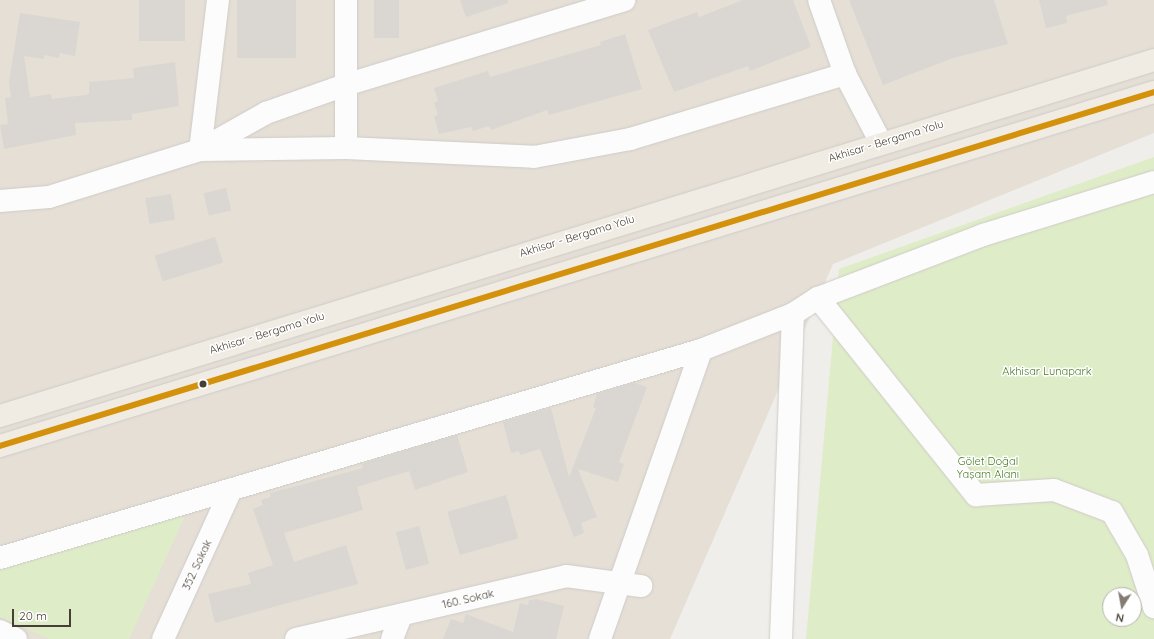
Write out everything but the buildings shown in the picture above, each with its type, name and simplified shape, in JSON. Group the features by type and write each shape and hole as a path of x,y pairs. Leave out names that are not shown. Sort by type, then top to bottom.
{"main road":[{"name":"Akhisar - Bergama Yolu","path":"0,416 1154,60"},
{"path":"0,446 1154,92"}],"street":[{"path":"200,150 218,0"},
{"path":"346,0 344,85 346,148"},
{"path":"0,201 49,197 200,150 266,113 344,85 624,0"},
{"path":"818,0 845,74 881,143"},
{"path":"200,150 346,148 534,157 630,139 845,74"},
{"path":"0,558 701,350 793,314 818,298 983,235 1154,182"},
{"path":"818,298 976,495 1054,490 1112,512 1137,555 1154,607"},
{"path":"781,639 793,314"},
{"path":"600,639 618,583 701,350"},
{"name":"352. Sokak","path":"163,639 231,490"},
{"name":"160. Sokak","path":"296,639 566,576 641,586"},
{"path":"392,639 401,615"},
{"path":"0,631 16,639"}],"shaded area":[{"path":"0,0 1154,0 1154,133 833,264 670,639 0,639"}],"green space":[{"name":"Gölet Doğal Yaşam Alanı","path":"1154,157 1154,639 806,639 839,269"},
{"path":"177,514 184,518 129,639 49,639 0,617 0,563"}],"transit line":[{"path":"0,446 1154,92"}],"park label":[{"name":"Akhisar Lunapark","path":"1047,371"}]}
